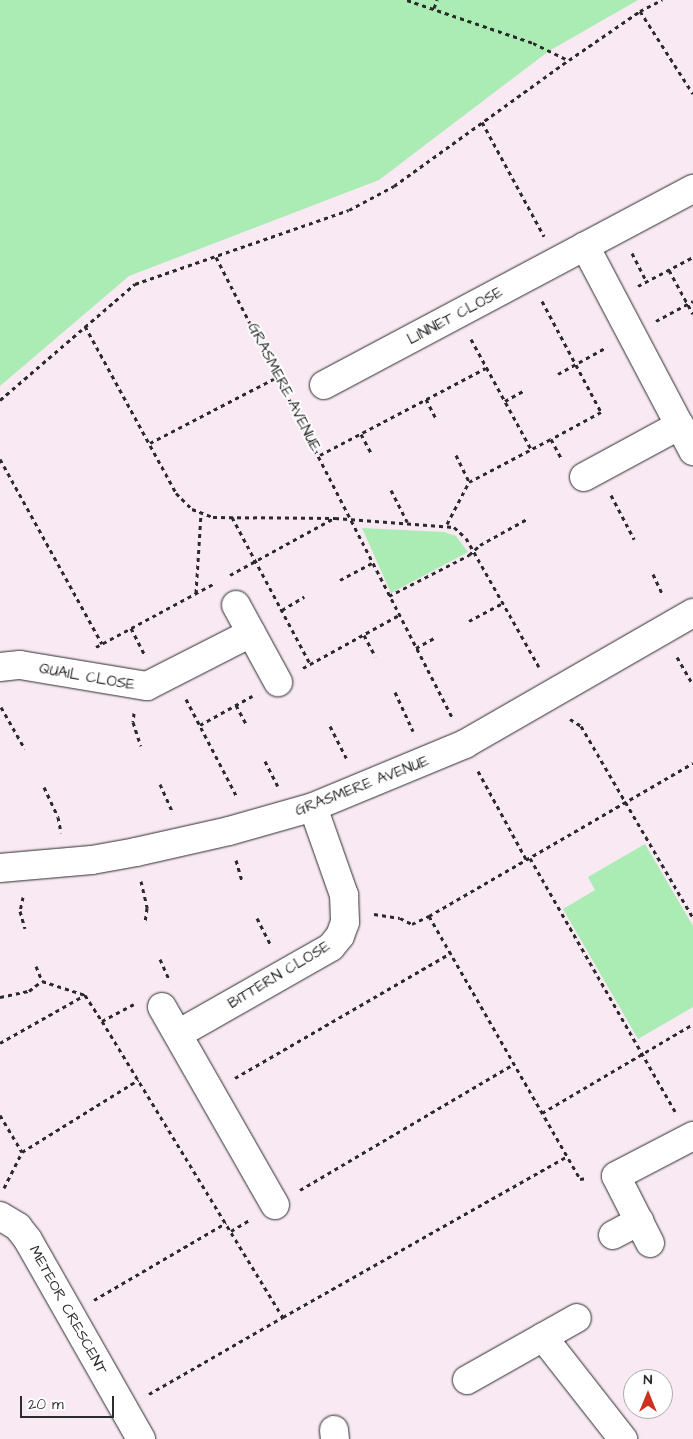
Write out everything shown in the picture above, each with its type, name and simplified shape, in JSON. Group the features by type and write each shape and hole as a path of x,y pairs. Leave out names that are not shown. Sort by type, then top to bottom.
{"street":[{"name":"LINNET CLOSE","path":"324,385 693,189"},
{"path":"585,246 693,451"},
{"path":"590,473 680,425"},
{"path":"236,605 278,682"},
{"name":"GRASMERE AVENUE","path":"0,868 136,852 245,827 313,807 465,744 693,613"},
{"name":"QUAIL CLOSE","path":"0,667 20,666 142,686 173,675 251,633"},
{"path":"313,807 346,909"},
{"name":"BITTERN CLOSE","path":"178,1034 331,947 340,936 346,909"},
{"path":"162,1007 275,1205"},
{"path":"613,1235 644,1232 616,1176 691,1136"},
{"name":"METEOR CRESCENT","path":"0,1216 18,1227 28,1240 141,1439"},
{"path":"467,1380 577,1318"},
{"path":"543,1337 624,1439"}],"path":[{"path":"407,0 533,43 569,60"},
{"path":"434,8 437,0"},
{"path":"0,400 135,284 349,210 394,186 569,60 640,11 662,0"},
{"path":"640,11 693,94"},
{"path":"482,122 557,261"},
{"name":"GRASMERE AVENUE","path":"216,257 320,455 349,519 452,718"},
{"path":"613,300 693,257"},
{"path":"669,270 693,314"},
{"path":"447,524 469,482 601,412 529,276"},
{"path":"558,374 693,301"},
{"path":"457,314 530,449"},
{"path":"85,326 176,493 201,514 447,524 460,532 473,551 541,671"},
{"path":"320,455 486,368"},
{"path":"150,443 279,376"},
{"path":"504,401 523,391"},
{"path":"426,399 436,418"},
{"path":"361,434 371,453"},
{"path":"551,439 574,482 590,473 634,539"},
{"path":"456,455 469,482"},
{"path":"0,459 102,644"},
{"path":"391,490 408,522"},
{"path":"196,593 201,514"},
{"path":"232,516 310,664"},
{"path":"94,648 335,518"},
{"path":"389,596 473,551 527,519"},
{"path":"340,580 372,563"},
{"path":"653,574 663,595"},
{"path":"282,610 304,598"},
{"path":"469,621 503,603"},
{"path":"364,635 375,656"},
{"path":"416,648 434,638"},
{"path":"173,675 238,800"},
{"path":"395,692 413,731"},
{"path":"236,705 246,724"},
{"path":"1,707 25,749"},
{"path":"569,719 581,726 693,918"},
{"path":"330,726 346,758"},
{"path":"265,761 278,786"},
{"path":"346,909 400,918 412,924 430,916 693,763"},
{"path":"478,771 691,1136"},
{"path":"160,784 174,815"},
{"path":"44,787 58,818 61,836"},
{"path":"136,852 146,908 145,922"},
{"path":"236,858 242,881"},
{"path":"24,897 20,911 25,928"},
{"path":"430,916 580,1178 616,1176"},
{"path":"211,1092 451,953"},
{"path":"36,966 42,981"},
{"path":"42,981 85,995 102,1021 153,994 162,1007"},
{"path":"0,997 29,991 42,981"},
{"path":"0,1043 85,995"},
{"path":"542,1113 693,1024"},
{"path":"230,1231 514,1064"},
{"path":"0,1195 22,1152 138,1080"},
{"path":"0,1115 22,1152"},
{"path":"70,1314 226,1223"},
{"path":"124,1409 283,1317"}],"green space":[{"path":"0,0 638,0 549,51 379,180 129,276 0,386"},
{"path":"362,528 444,532 456,536 468,552 391,593"},
{"path":"645,844 693,926 693,1007 638,1039 563,909 595,890 588,877"}]}
